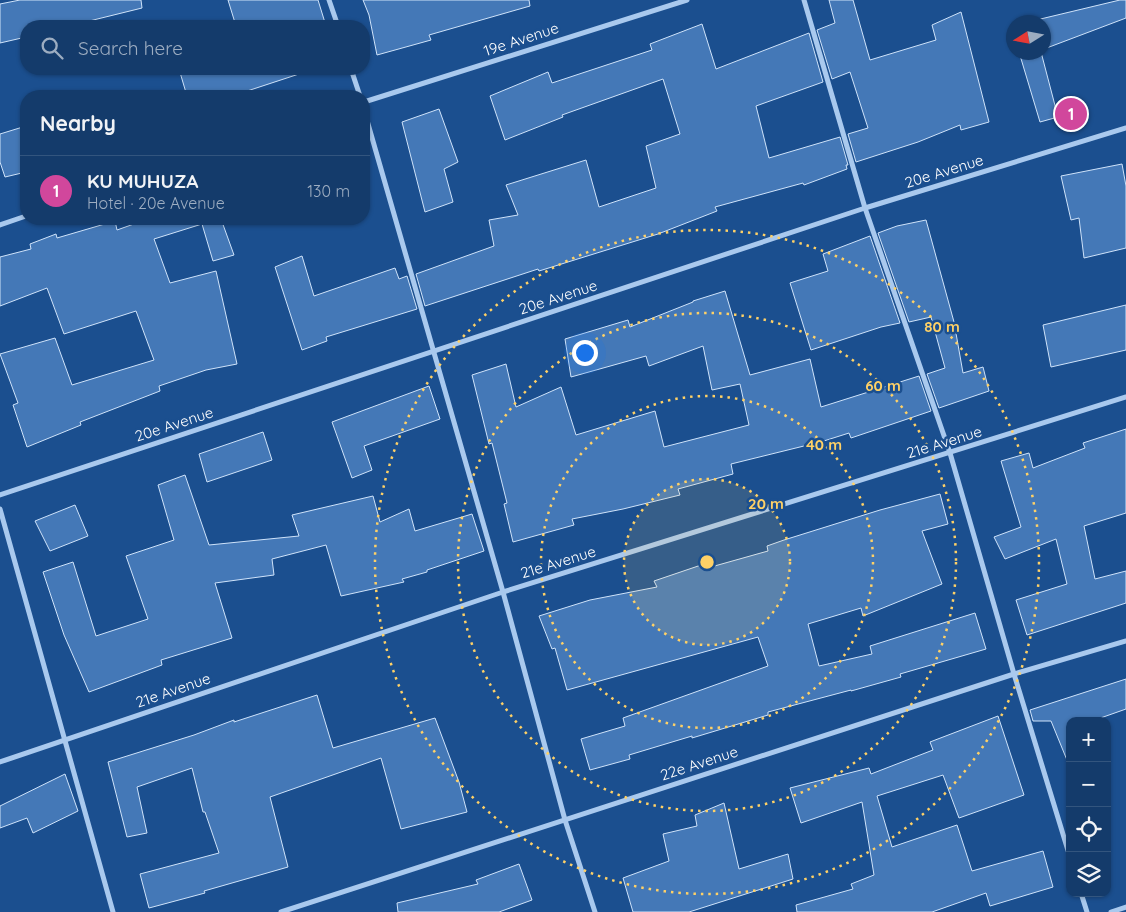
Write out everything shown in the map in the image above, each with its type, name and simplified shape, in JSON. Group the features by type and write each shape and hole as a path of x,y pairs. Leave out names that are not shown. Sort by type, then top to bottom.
{"street":[{"path":"329,0 336,20"},
{"name":"19e Avenue","path":"370,100 687,0"},
{"path":"804,0 865,208 950,453 1014,674 1068,852"},
{"path":"353,75 358,90"},
{"name":"20e Avenue","path":"0,495 865,208 1126,128"},
{"path":"370,131 503,592 565,820 595,912"},
{"path":"0,225 20,218"},
{"name":"21e Avenue","path":"0,762 503,592 1126,397"},
{"path":"0,509 113,912"},
{"name":"22e Avenue","path":"281,912 1014,674 1126,641"},
{"path":"1082,897 1087,912"},
{"path":"1111,912 1126,907"}],"building":[{"path":"20,0 141,0 142,8 93,20 20,20 20,38 0,43 0,4"},
{"path":"228,0 318,0 324,20 234,20"},
{"path":"363,0 529,0 530,6 429,35 431,40 377,55 369,15"},
{"path":"829,0 853,0 870,60 936,40 932,25 961,12 989,122 961,130 960,125 918,142 856,162 848,134 868,128 850,72 832,79 817,30 835,23"},
{"path":"1126,0 1126,18 1051,46 1051,16"},
{"path":"702,24 716,69 809,33 823,82 756,106 769,158 840,137 848,165 846,165 847,169 804,185 803,183 715,207 717,211 658,234 539,271 538,269 425,306 416,274 494,246 489,220 518,215 506,185 586,160 599,207 656,188 646,146 680,134 663,79 562,115 563,117 505,140 490,96 548,72 552,83 652,50 650,44"},
{"path":"1021,60 1043,60 1058,117 1040,122"},
{"path":"181,75 296,75 250,90 185,90"},
{"path":"439,109 458,162 444,169 453,202 425,212 402,122"},
{"path":"20,128 20,173 5,177 0,162 0,134"},
{"path":"1122,164 1126,186 1126,248 1084,258 1079,218 1071,220 1061,176"},
{"path":"926,220 954,322 963,373 983,367 989,391 939,408 927,374 945,368 931,317 909,322 878,233 897,226"},
{"path":"101,225 116,225 117,230 131,225 199,225 154,239 170,283 216,271 237,364 206,370 159,386 160,391 80,422 81,425 27,447 13,405 18,403 0,354 55,338 72,385 154,360 136,311 64,334 47,288 0,306 0,257 31,249 30,244 56,234 57,238"},
{"path":"202,225 223,225 234,255 213,261"},
{"path":"870,236 900,323 881,327 811,350 790,283 828,271 823,254"},
{"path":"302,256 314,296 395,268 399,279 407,276 417,309 326,337 327,341 302,350 275,267"},
{"path":"725,291 750,375 810,359 821,407 919,376 931,411 851,438 849,433 808,446 731,464 733,474 678,489 680,495 572,519 574,525 513,542 504,504 507,503 492,443 489,444 472,375 506,364 516,407 561,387 576,435 655,411 664,447 749,425 740,384 712,390 703,346 649,366 646,356 571,377 565,339 628,320 630,327 693,301"},
{"path":"1126,305 1126,350 1051,367 1043,325"},
{"path":"429,386 440,419 364,446 372,470 352,478 332,422"},
{"path":"1126,429 1126,513 1084,526 1095,579 1126,571 1126,603 1027,635 1016,600 1067,584 1056,539 1005,559 994,537 1021,527 1001,461 1029,453 1033,468 1085,448 1083,443"},
{"path":"263,432 272,460 207,482 199,454"},
{"path":"185,475 209,545 299,536 292,515 373,496 380,522 409,509 415,531 472,514 484,551 402,579 404,582 341,596 326,545 272,559 274,575 215,583 232,638 161,660 162,665 89,692 64,635 43,572 73,562 96,636 148,619 126,556 174,540 158,485"},
{"path":"940,494 948,524 922,531 942,584 863,616 861,608 808,624 819,666 872,654 870,646 975,613 986,649 900,674 901,677 768,712 768,715 629,755 630,759 590,770 581,739 625,726 623,718 768,666 758,637 567,690 555,648 552,649 539,616 590,600 657,587 654,581 710,562 711,567 768,551 767,546 784,540 880,510"},
{"path":"75,505 88,536 50,551 35,521"},
{"path":"1126,679 1126,709 1103,717 1066,717 1066,758 1051,721 1033,721 1030,710"},
{"path":"317,695 333,748 435,718 459,782 467,812 401,829 381,758 270,797 288,867 149,908 140,874 219,853 205,812 203,812 192,768 137,787 147,833 127,837 108,762 194,735 234,720 234,722"},
{"path":"998,716 1024,795 959,818 943,775 877,796 892,847 957,825 972,871 1043,851 1053,887 990,906 986,893 932,912 797,912 796,905 853,889 851,884 874,875 862,802 801,823 790,788 869,768 871,774 933,750 930,742"},
{"path":"65,774 78,811 33,833 27,818 0,828 0,806"},
{"path":"724,803 739,869 788,854 793,879 689,912 633,912 623,878 669,861 663,834 697,826 695,815"},
{"path":"519,864 532,900 499,912 398,912 397,903 478,884 476,880"}],"place":[{"name":"KU MUHUZA","path":"1071,114"}]}
